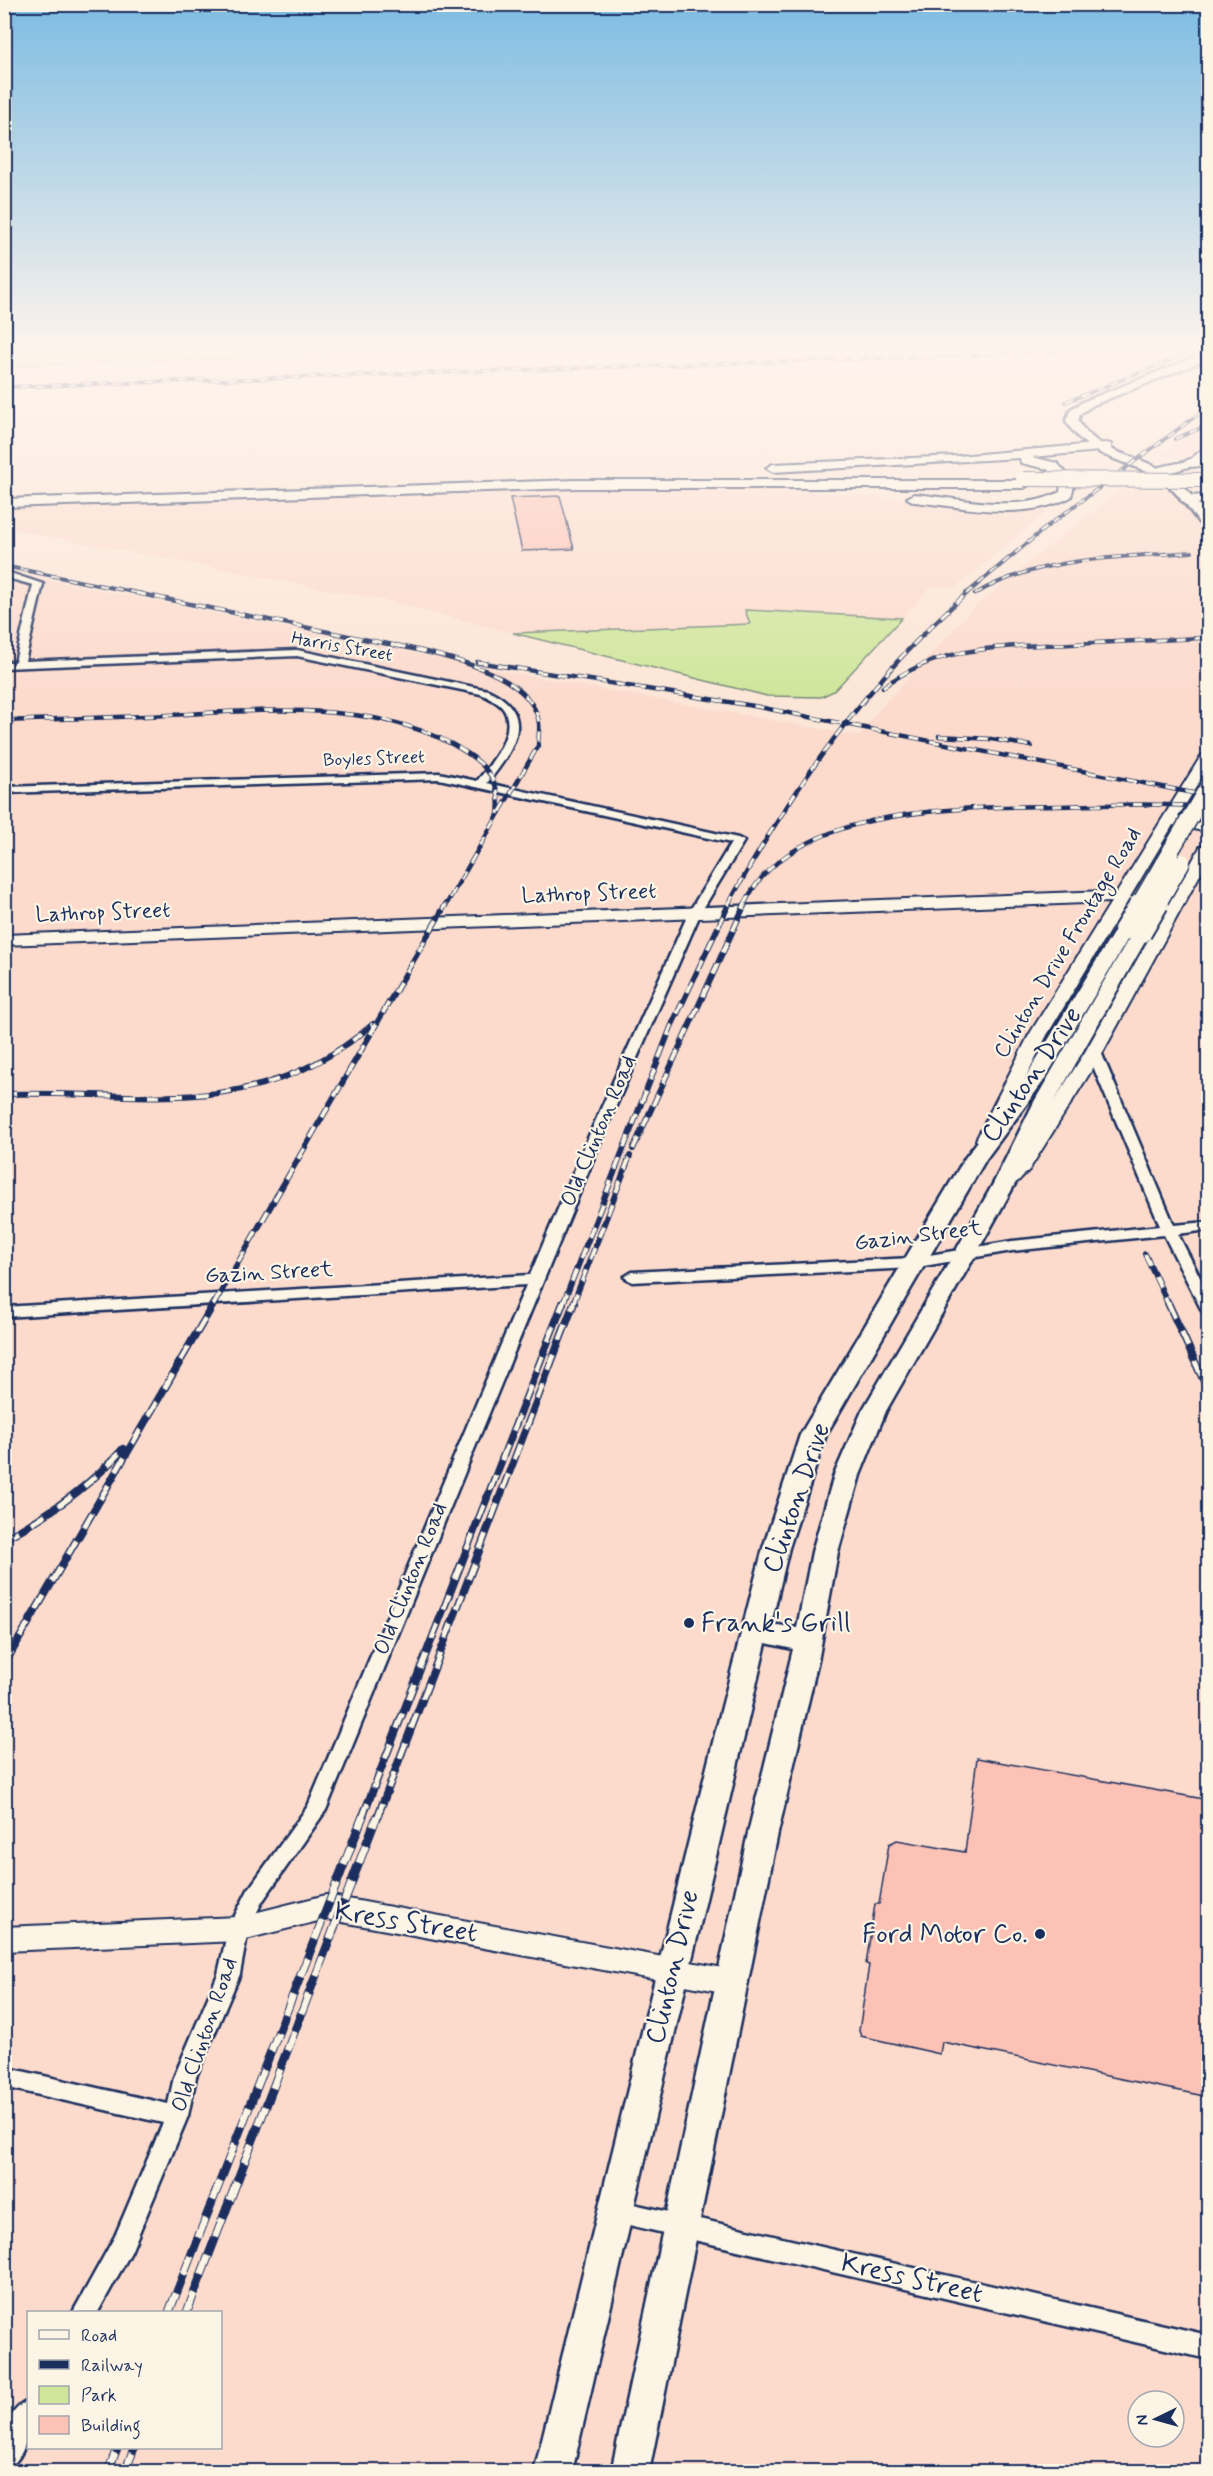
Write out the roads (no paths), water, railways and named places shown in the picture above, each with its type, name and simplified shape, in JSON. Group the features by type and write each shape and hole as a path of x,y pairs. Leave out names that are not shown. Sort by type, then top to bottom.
{"main road":[{"path":"762,468 773,468"},
{"path":"719,483 1020,506 1055,500 1069,490 1064,475 1054,468"},
{"path":"1152,468 1160,471 1202,504 1209,525"},
{"path":"5,499 443,479 635,475 729,470"},
{"path":"635,475 1209,485"},
{"path":"5,499 498,486 1209,480"},
{"name":"Clinton Drive","path":"630,2472 734,1982 763,1833 808,1641 825,1552 847,1475 874,1411 1004,1184 1132,931 1209,787"},
{"name":"Clinton Drive","path":"553,2472 755,1631 776,1548 813,1435 912,1263 976,1158 1033,1082 1209,816"},
{"path":"755,1631 808,1641"}],"street":[{"path":"1160,471 1173,468"},
{"path":"4,574 38,584 19,665"},
{"name":"Harris Street","path":"4,665 297,653 484,692 498,697 507,706 512,732 503,754 480,784"},
{"name":"Clinton Drive Frontage Road","path":"976,1158 1038,1035 1209,756"},
{"name":"Boyles Street","path":"4,790 428,775 480,784 738,842"},
{"path":"1170,820 1209,828"},
{"name":"Old Clinton Road","path":"86,2311 123,2244 177,2116 185,2077 229,1974 238,1929 255,1896 316,1810 598,1131 695,912 738,842"},
{"path":"1004,1184 1023,1166 1094,1052 1209,847"},
{"name":"Lathrop Street","path":"4,940 1106,896 1173,911"},
{"path":"1094,1052 1169,1230 1209,1307"},
{"name":"Gazin Street","path":"632,1277 912,1263 965,1254 1209,1226"},
{"name":"Gazin Street","path":"4,1312 536,1280"},
{"name":"Kress Street","path":"4,1939 238,1929 326,1907 734,1982"},
{"path":"4,2077 177,2116"},
{"name":"Kress Street","path":"616,2211 1209,2347"},
{"path":"4,2457 27,2416"}],"railway":[{"path":"966,594 1049,525 1126,468"},
{"path":"977,593 975,594 1026,572 1053,566 1108,558 1192,552"},
{"path":"4,566 143,594"},
{"path":"136,593 403,647"},
{"path":"845,724 896,663 967,593"},
{"path":"883,687 905,673 928,663 974,650 1201,638"},
{"path":"396,645 457,660 501,678 519,690 533,705 539,723 538,746 446,905"},
{"path":"477,662 754,706 845,724"},
{"path":"4,721 311,711 394,722 432,735 467,753 482,765 496,787 498,814"},
{"path":"728,905 778,820 845,724"},
{"path":"845,724 1208,796"},
{"path":"939,736 991,739 1031,746"},
{"path":"744,905 767,872 799,848 838,830 881,819 973,808 1131,805 1208,807"},
{"path":"214,1304 446,904"},
{"path":"563,1304 671,1027 729,904"},
{"path":"633,1149 745,904"},
{"path":"4,1094 151,1096 197,1095 242,1089 286,1077 330,1056 373,1024"},
{"path":"573,1304 630,1156"},
{"path":"1145,1254 1168,1304"},
{"path":"4,1665 214,1303"},
{"path":"362,1818 563,1303"},
{"path":"377,1818 574,1303"},
{"path":"1168,1303 1208,1390"},
{"path":"4,1539 68,1499 96,1476 123,1449"},
{"path":"169,2311 363,1816"},
{"path":"187,2311 377,1816"},
{"path":"108,2472 117,2449"},
{"path":"125,2472 134,2449"}],"place":[{"name":"Frank's Grill","path":"689,1623"},
{"name":"Ford Motor Co.","path":"1040,1934"}]}
